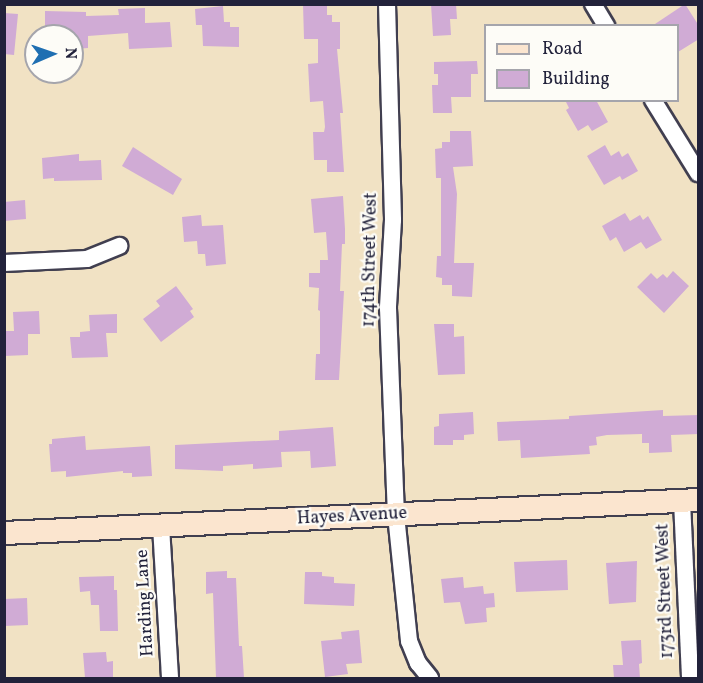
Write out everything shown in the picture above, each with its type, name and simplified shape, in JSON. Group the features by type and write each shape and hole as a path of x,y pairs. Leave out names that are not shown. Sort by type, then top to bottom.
{"street":[{"name":"174th Street West","path":"387,4 393,220 388,308 396,515 409,641 418,663 430,678"},
{"path":"593,4 605,24"},
{"path":"654,102 699,173"},
{"path":"4,263 87,259 119,246"},
{"name":"Hayes Avenue","path":"4,534 690,501"},
{"name":"173rd Street West","path":"690,501 690,678"},
{"name":"Harding Lane","path":"161,526 170,678"}],"building":[{"path":"303,4 327,4 327,15 332,15 332,22 340,22 340,49 337,49 343,113 340,113 344,172 327,172 327,160 314,160 313,132 324,132 325,127 323,101 310,102 308,64 318,63 318,39 304,39"},
{"path":"431,4 456,4 457,19 450,19 451,35 433,36"},
{"path":"685,4 699,26 699,39 679,51 679,24 655,24"},
{"path":"223,6 224,22 230,22 230,27 239,27 239,47 203,46 202,25 196,25 195,9"},
{"path":"145,8 145,23 170,22 172,47 129,49 128,33 88,36 88,48 84,48 84,24 45,24 45,11 86,12 86,16 119,15 118,9"},
{"path":"4,13 18,14 14,55 4,54"},
{"path":"477,61 478,74 471,74 471,97 451,97 452,113 433,113 432,85 438,85 438,74 434,74 434,62"},
{"path":"566,102 597,102 608,122 592,131 588,125 578,131 566,110 569,108"},
{"path":"450,131 471,131 473,166 453,167 457,194 454,263 474,263 472,297 452,296 452,285 442,285 442,278 436,277 437,256 441,256 441,178 436,178 435,149 442,148 442,142 450,142"},
{"path":"605,145 611,156 619,151 622,157 628,153 638,171 622,180 620,176 604,185 587,156"},
{"path":"133,147 182,179 173,195 122,166"},
{"path":"79,154 79,161 101,160 102,180 54,181 54,178 43,179 42,158"},
{"path":"343,196 345,244 342,244 340,291 344,291 339,380 315,380 316,354 320,354 319,288 309,287 309,273 320,273 320,260 328,260 326,232 314,233 311,199"},
{"path":"25,200 26,219 4,221 4,202"},
{"path":"625,213 630,221 640,215 643,220 648,216 662,240 646,249 641,242 624,252 616,237 610,241 602,226"},
{"path":"201,215 202,226 223,225 226,264 206,266 205,254 198,254 197,241 184,242 182,217"},
{"path":"673,271 689,286 664,313 637,287 651,273 657,279 663,274 667,278"},
{"path":"176,286 193,309 190,311 194,317 161,342 143,319 160,306 156,301"},
{"path":"39,311 40,334 28,334 28,355 4,356 4,331 14,331 13,312"},
{"path":"117,314 117,333 106,333 108,357 72,358 70,337 80,337 80,332 90,331 89,315"},
{"path":"434,324 454,324 454,337 464,336 465,374 438,375"},
{"path":"663,410 663,416 699,415 699,434 671,435 672,452 649,453 649,443 642,443 642,434 607,435 596,437 597,445 589,446 590,454 521,458 520,440 498,441 497,422 569,419 569,416"},
{"path":"473,412 474,434 464,435 464,440 453,440 453,445 434,445 434,427 439,426 439,414"},
{"path":"333,427 336,466 311,468 310,451 281,452 282,467 253,469 253,464 223,466 223,471 175,469 175,445 279,440 279,431"},
{"path":"85,436 86,450 150,446 152,476 132,477 132,473 123,473 123,471 66,477 66,471 51,472 49,444 52,444 52,439"},
{"path":"567,560 568,590 516,592 514,562"},
{"path":"637,561 636,602 609,604 606,563"},
{"path":"227,571 227,578 236,578 239,646 242,646 244,678 216,678 213,593 206,594 206,572"},
{"path":"305,572 322,572 322,576 334,577 334,583 355,584 354,606 304,604"},
{"path":"114,576 114,590 117,590 118,631 100,631 99,605 91,605 90,591 80,592 79,577"},
{"path":"463,577 464,588 483,586 484,594 494,593 495,607 486,608 487,622 465,624 460,602 444,603 441,579"},
{"path":"27,598 28,625 4,626 4,599"},
{"path":"359,630 362,663 346,664 348,674 325,677 321,641 342,639 341,632"},
{"path":"641,640 640,678 614,678 613,665 623,665 621,641"},
{"path":"106,652 107,662 113,661 113,678 85,678 83,653"}]}
